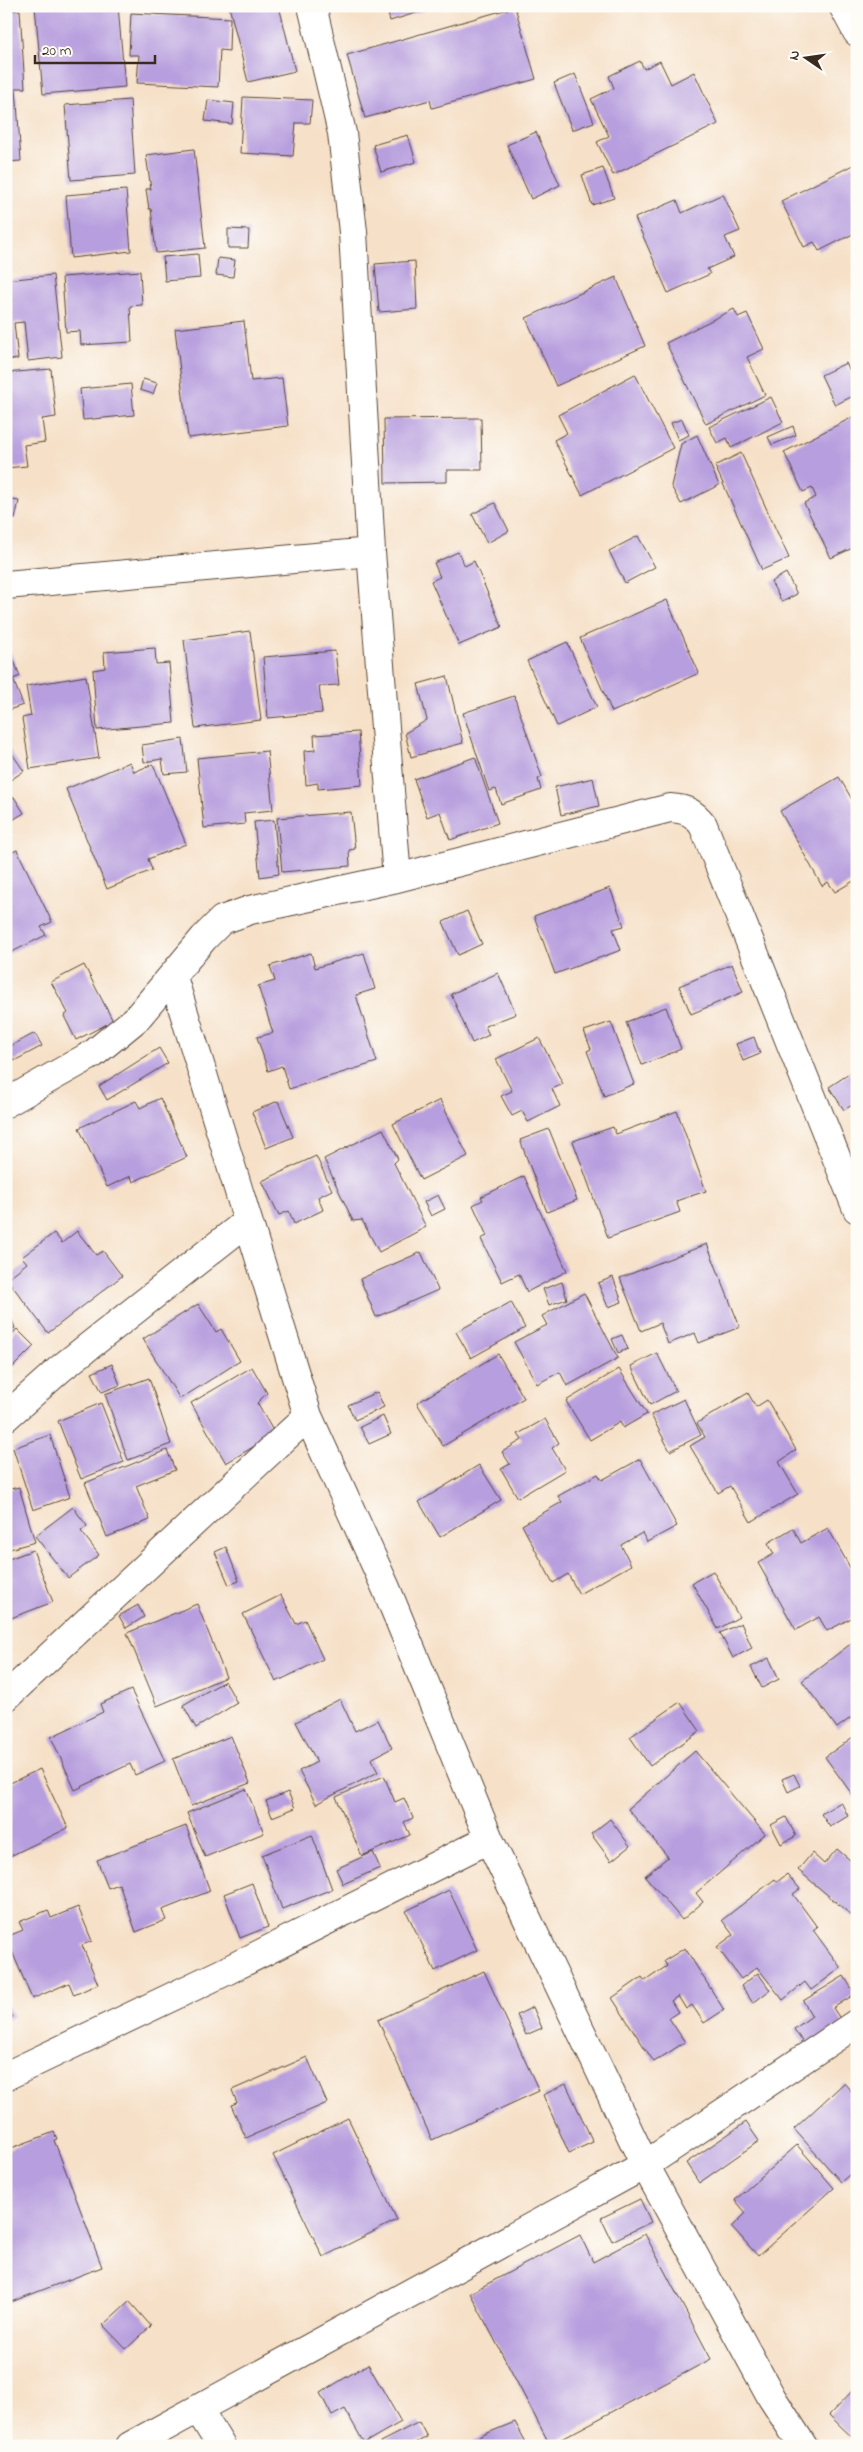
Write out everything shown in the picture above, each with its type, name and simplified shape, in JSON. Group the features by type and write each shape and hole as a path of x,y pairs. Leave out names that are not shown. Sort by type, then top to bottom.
{"street":[{"path":"312,6 342,134 348,182 371,552 397,878"},
{"path":"843,6 857,32"},
{"path":"6,585 371,552"},
{"path":"6,1103 93,1054 136,1019 204,938 222,920 250,910 397,878 670,808 683,809 694,814 703,825 857,1209"},
{"path":"173,977 308,1416 386,1588 489,1839 645,2165 772,2398 803,2446"},
{"path":"6,1417 60,1369 248,1221"},
{"path":"6,1697 308,1416"},
{"path":"6,2076 222,1973 489,1839"},
{"path":"130,2446 645,2165 857,2023"},
{"path":"199,2410 221,2446"}],"building":[{"path":"35,6 118,6 125,87 43,94"},
{"path":"229,6 279,6 295,71 248,82"},
{"path":"386,6 435,6 435,7 390,21"},
{"path":"515,7 536,79 432,108 430,100 365,118 347,55"},
{"path":"20,10 25,88 16,88 21,161 6,162 6,11"},
{"path":"131,13 230,18 229,51 220,50 218,87 137,83 139,55 129,55"},
{"path":"640,61 644,69 660,61 671,84 694,72 718,124 613,175 597,142 609,136 591,99 614,88 609,76"},
{"path":"575,74 594,122 572,130 554,83"},
{"path":"243,97 312,100 310,123 296,123 293,156 240,153"},
{"path":"130,100 135,175 71,180 65,105"},
{"path":"208,100 234,103 232,124 205,121"},
{"path":"536,132 560,185 531,199 507,145"},
{"path":"408,135 416,162 381,172 373,145"},
{"path":"194,149 205,248 156,253 151,209 149,209 146,189 151,189 146,155"},
{"path":"857,163 857,232 819,251 814,242 804,247 781,201"},
{"path":"603,168 614,198 592,205 582,175"},
{"path":"126,190 131,251 71,258 66,195"},
{"path":"723,194 740,231 725,237 734,257 707,269 710,274 668,293 635,218 677,200 682,213"},
{"path":"228,229 249,230 248,248 228,248"},
{"path":"198,254 200,278 165,281 163,257"},
{"path":"218,258 235,260 233,277 216,275"},
{"path":"415,261 417,309 379,312 375,264"},
{"path":"140,271 142,305 130,306 132,342 81,345 80,331 66,332 62,277"},
{"path":"53,275 62,357 28,361 24,322 14,323 18,359 6,360 6,280"},
{"path":"616,277 645,346 556,386 526,318"},
{"path":"734,309 738,317 747,313 764,349 747,357 765,395 706,424 666,343"},
{"path":"244,321 251,381 282,378 288,426 188,438 175,329"},
{"path":"846,363 857,385 857,394 835,405 821,375"},
{"path":"51,369 56,417 42,419 45,442 24,445 27,466 6,468 6,373"},
{"path":"635,374 673,448 582,495 554,440 567,433 558,415"},
{"path":"143,379 157,383 153,394 140,390"},
{"path":"131,384 134,415 83,420 80,389"},
{"path":"771,397 783,422 731,448 727,438 717,443 709,427"},
{"path":"857,415 857,546 831,558 804,503 816,497 812,488 803,492 784,452"},
{"path":"481,418 482,470 447,470 447,482 385,483 384,419"},
{"path":"682,419 689,435 678,440 671,423"},
{"path":"793,426 796,435 772,445 768,437"},
{"path":"697,435 719,485 681,504 671,486 681,444"},
{"path":"741,453 789,558 762,570 715,466"},
{"path":"6,499 19,501 15,519 6,517"},
{"path":"495,503 509,531 487,543 472,514"},
{"path":"638,536 655,567 625,583 609,551"},
{"path":"458,552 465,566 474,561 502,627 459,645 431,581 440,577 434,563"},
{"path":"786,573 797,594 782,602 771,582"},
{"path":"667,600 699,673 612,712 580,638"},
{"path":"250,631 261,720 195,728 184,640"},
{"path":"6,641 20,676 13,679 23,705 6,711"},
{"path":"567,642 597,707 557,726 527,661"},
{"path":"155,648 156,664 169,663 174,723 97,730 93,670 105,668 104,652"},
{"path":"335,651 339,685 319,686 322,713 268,718 263,657"},
{"path":"86,676 99,758 30,769 22,718 31,716 26,686"},
{"path":"447,676 463,743 411,757 405,733 427,720 418,684"},
{"path":"514,696 542,777 538,779 541,790 501,804 496,789 489,791 463,713"},
{"path":"358,732 362,785 318,789 318,783 306,785 304,751 315,750 314,735"},
{"path":"183,739 187,772 164,774 162,759 144,762 142,745"},
{"path":"6,745 24,771 6,783"},
{"path":"267,751 273,810 244,813 245,824 204,828 197,758"},
{"path":"475,757 498,823 450,840 440,812 427,817 414,779"},
{"path":"130,762 134,772 153,764 186,844 148,859 152,870 107,889 66,789"},
{"path":"839,777 857,808 857,879 835,892 828,882 822,886 780,811"},
{"path":"593,778 599,806 561,815 555,787"},
{"path":"14,797 24,813 6,824 6,803"},
{"path":"351,812 355,849 349,850 350,866 282,872 277,818"},
{"path":"274,820 279,874 260,877 254,822"},
{"path":"17,850 52,922 41,927 46,935 6,955 6,855"},
{"path":"610,888 624,926 613,929 621,950 555,974 534,916"},
{"path":"467,911 482,944 458,955 443,922"},
{"path":"311,953 315,968 364,953 375,989 356,995 377,1062 289,1089 282,1066 268,1071 257,1037 273,1033 258,986 275,981 270,966"},
{"path":"732,964 743,992 691,1014 679,986"},
{"path":"84,965 113,1021 76,1040 64,1016 68,1013 51,982"},
{"path":"498,973 516,1014 485,1026 489,1035 472,1043 451,994"},
{"path":"666,1007 681,1049 642,1065 626,1022"},
{"path":"611,1022 634,1084 604,1096 587,1051 591,1049 584,1031"},
{"path":"35,1033 42,1046 14,1061 7,1048"},
{"path":"754,1037 760,1054 743,1061 736,1044"},
{"path":"539,1038 563,1084 552,1089 560,1106 528,1122 522,1111 512,1116 501,1096 512,1091 496,1059"},
{"path":"159,1048 168,1063 107,1100 99,1086"},
{"path":"855,1070 857,1073 857,1102 844,1110 829,1087"},
{"path":"160,1098 187,1157 133,1182 131,1176 107,1187 79,1128 136,1101 140,1108"},
{"path":"440,1100 468,1156 421,1180 393,1124"},
{"path":"278,1101 293,1137 266,1148 252,1112"},
{"path":"677,1111 706,1191 676,1201 680,1212 608,1238 573,1141 613,1127 616,1134"},
{"path":"383,1129 398,1159 394,1163 426,1227 379,1252 362,1220 353,1221 324,1159"},
{"path":"549,1129 577,1200 547,1212 520,1140"},
{"path":"316,1156 332,1190 318,1197 323,1210 294,1224 289,1211 279,1215 262,1181"},
{"path":"524,1176 567,1271 527,1292 519,1274 502,1282 481,1239 487,1236 473,1205 483,1200 481,1197"},
{"path":"438,1195 445,1209 431,1216 424,1202"},
{"path":"77,1231 96,1255 103,1251 122,1276 48,1333 7,1279 27,1263 22,1257 54,1233 62,1243"},
{"path":"707,1244 740,1327 699,1343 695,1333 668,1344 660,1323 641,1331 620,1278"},
{"path":"421,1252 438,1290 376,1317 360,1279"},
{"path":"613,1277 622,1302 608,1307 598,1283"},
{"path":"562,1282 567,1299 549,1305 543,1289"},
{"path":"584,1293 618,1358 567,1386 560,1372 537,1384 514,1342 547,1325 542,1316"},
{"path":"511,1302 525,1328 471,1358 456,1332"},
{"path":"198,1304 216,1332 221,1329 240,1361 180,1399 143,1339"},
{"path":"6,1306 15,1328 6,1332"},
{"path":"17,1329 34,1346 6,1374 6,1339"},
{"path":"622,1335 628,1349 618,1353 612,1339"},
{"path":"657,1353 676,1391 650,1405 631,1366"},
{"path":"498,1354 524,1398 443,1446 417,1403"},
{"path":"112,1364 120,1385 102,1392 92,1373"},
{"path":"252,1367 267,1393 257,1403 275,1434 226,1463 191,1403"},
{"path":"619,1369 647,1414 623,1428 620,1422 590,1440 566,1401"},
{"path":"149,1378 171,1444 128,1460 105,1394"},
{"path":"377,1392 384,1407 355,1420 348,1405"},
{"path":"748,1393 756,1407 767,1400 796,1450 779,1462 798,1494 751,1522 730,1486 718,1493 690,1446 705,1437 697,1423"},
{"path":"684,1399 701,1435 670,1451 651,1415"},
{"path":"101,1403 124,1462 81,1479 58,1421"},
{"path":"383,1416 391,1434 369,1444 360,1427"},
{"path":"545,1419 559,1443 552,1448 565,1470 518,1498 501,1469 510,1464 502,1452 522,1440 518,1434"},
{"path":"50,1435 70,1497 33,1510 13,1448"},
{"path":"167,1450 175,1470 136,1486 150,1520 107,1537 85,1483"},
{"path":"640,1459 677,1526 647,1542 642,1533 621,1545 631,1565 579,1594 568,1574 553,1583 522,1525 562,1502 558,1496 598,1474 602,1480"},
{"path":"479,1465 501,1500 440,1537 419,1502"},
{"path":"19,1487 35,1542 6,1550 6,1490"},
{"path":"73,1507 87,1526 81,1531 99,1555 68,1578 35,1536"},
{"path":"793,1528 801,1543 828,1528 857,1580 857,1615 827,1631 819,1617 796,1630 758,1563 774,1554 768,1543"},
{"path":"226,1547 239,1581 229,1585 215,1552"},
{"path":"33,1550 53,1602 6,1620 6,1560"},
{"path":"713,1571 739,1617 718,1629 692,1583"},
{"path":"281,1595 296,1624 305,1620 323,1659 276,1682 243,1614"},
{"path":"197,1604 226,1677 157,1706 127,1633"},
{"path":"138,1605 144,1617 126,1628 119,1616"},
{"path":"741,1623 752,1648 733,1658 720,1633"},
{"path":"857,1639 857,1713 837,1728 802,1681"},
{"path":"769,1658 779,1679 762,1688 751,1667"},
{"path":"225,1681 237,1703 196,1728 183,1705"},
{"path":"131,1690 165,1761 135,1775 130,1764 75,1790 51,1737 103,1712 100,1704"},
{"path":"340,1699 355,1731 378,1720 392,1748 371,1759 378,1772 316,1804 299,1771 317,1762 296,1722"},
{"path":"680,1702 700,1731 650,1766 630,1737"},
{"path":"857,1734 857,1801 825,1757"},
{"path":"231,1736 250,1783 191,1806 173,1759"},
{"path":"695,1751 765,1834 696,1893 703,1902 682,1920 645,1876 668,1857 628,1809"},
{"path":"40,1769 68,1828 6,1858 6,1785"},
{"path":"794,1774 800,1786 788,1792 782,1779"},
{"path":"384,1776 395,1802 404,1798 413,1818 404,1822 410,1835 362,1856 336,1797"},
{"path":"246,1789 264,1833 205,1857 187,1813"},
{"path":"288,1792 295,1808 272,1817 266,1801"},
{"path":"841,1802 848,1816 830,1827 821,1814"},
{"path":"786,1817 796,1836 781,1844 771,1825"},
{"path":"610,1819 630,1846 611,1861 591,1834"},
{"path":"186,1826 210,1891 162,1910 166,1920 136,1932 119,1884 108,1888 97,1860"},
{"path":"312,1835 332,1889 282,1909 262,1855"},
{"path":"837,1849 857,1866 857,1920 798,1870 812,1853 824,1864"},
{"path":"373,1852 380,1868 343,1884 336,1869"},
{"path":"787,1874 800,1889 793,1894 817,1927 813,1930 841,1968 811,1990 805,1982 783,2000 757,1967 741,1979 717,1947 733,1935 722,1920 775,1879 777,1882"},
{"path":"252,1883 268,1927 240,1938 224,1894"},
{"path":"449,1890 477,1950 435,1971 406,1911"},
{"path":"78,1907 92,1941 82,1945 98,1984 74,1995 69,1983 32,1999 6,1937 23,1930 19,1922 48,1910 51,1918"},
{"path":"685,1948 724,2010 704,2023 692,2005 686,2009 678,1996 671,2001 678,2012 669,2018 685,2042 654,2062 612,1998 642,1977 645,1981 667,1966 664,1961"},
{"path":"484,1971 539,2091 432,2140 378,2020"},
{"path":"758,1973 770,1990 753,2003 741,1986"},
{"path":"844,1976 855,1994 833,2008 845,2026 809,2052 794,2029 812,2016 803,2001"},
{"path":"6,2003 13,2017 6,2021"},
{"path":"533,2007 542,2028 526,2035 517,2015"},
{"path":"307,2057 327,2103 246,2138 231,2105 237,2103 232,2090"},
{"path":"844,2083 857,2098 857,2168 841,2182 794,2129"},
{"path":"566,2084 593,2142 569,2153 543,2095"},
{"path":"348,2118 397,2220 323,2257 273,2155"},
{"path":"746,2122 759,2141 699,2183 686,2163"},
{"path":"54,2132 57,2139 54,2140 102,2267 6,2304 6,2150"},
{"path":"797,2145 834,2188 758,2256 732,2227 746,2213 735,2200"},
{"path":"640,2199 651,2222 612,2241 601,2218"},
{"path":"645,2234 711,2359 550,2445 470,2293 580,2235 593,2262"},
{"path":"129,2301 151,2326 126,2349 103,2325"},
{"path":"368,2364 401,2422 364,2443 345,2409 332,2416 320,2393"},
{"path":"857,2386 857,2442 829,2415"},
{"path":"419,2422 427,2437 410,2446 381,2446 380,2442"},
{"path":"515,2422 528,2446 465,2446 485,2434"}]}
